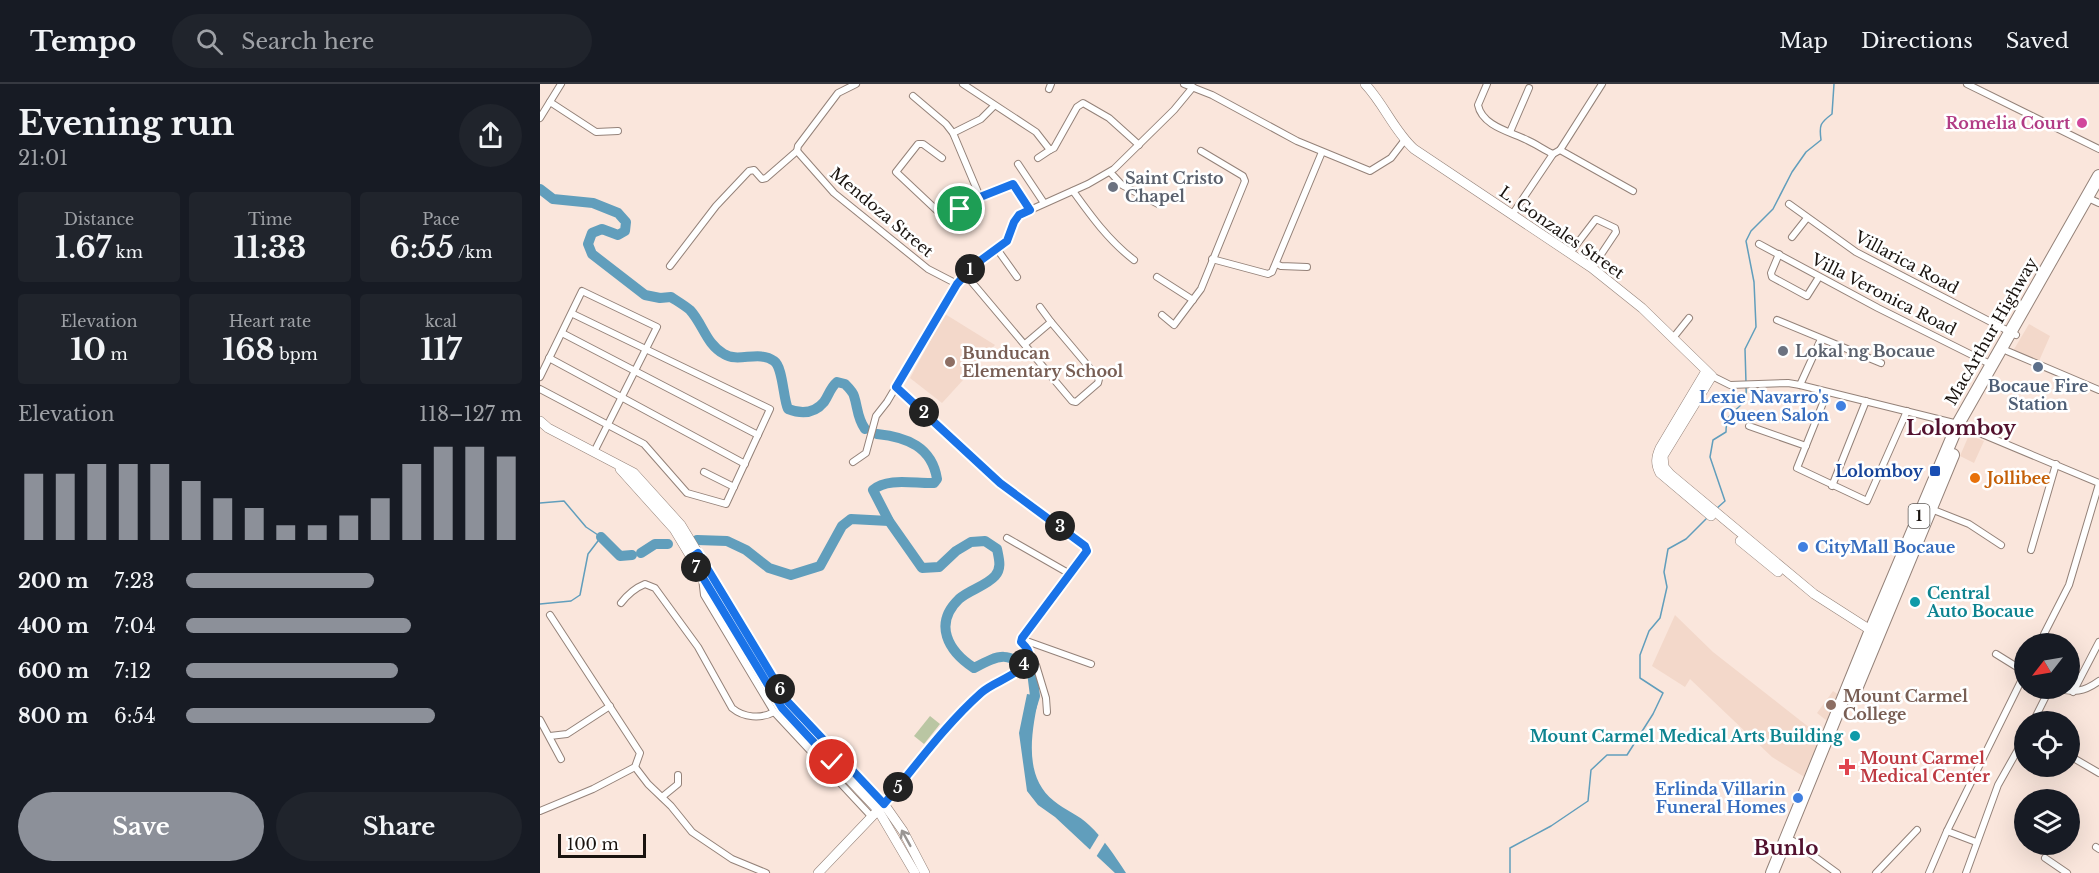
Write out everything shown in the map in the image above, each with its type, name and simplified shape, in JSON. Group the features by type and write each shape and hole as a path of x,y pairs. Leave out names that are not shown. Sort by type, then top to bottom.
{"highway":[{"name":"MacArthur Highway","path":"1772,873 1790,839 1962,425 2013,333 2094,199 2099,176"},
{"name":"MacArthur Highway","path":"1994,366 2007,351 2013,333"},
{"name":"MacArthur Highway","path":"1874,635 1931,509 1962,425"},
{"name":"MacArthur Highway","path":"1781,873 1790,839"}],"main road":[{"name":"L. Gonzales Street","path":"1365,84 1392,120 1404,141 1592,268 1642,308 1709,373"},
{"path":"1709,373 1656,457 1660,473 1814,594 1874,635"},
{"path":"540,421 544,428 616,465 677,527 788,702 878,810 915,873"},
{"path":"694,556 702,577 782,708 878,810 903,831 925,873"},
{"path":"818,873 878,810"}],"street":[{"path":"540,118 561,84"},
{"path":"670,266 716,206 749,171 754,170 760,178 765,179 797,151 798,146 838,93 856,84"},
{"path":"963,84 1036,132 1050,150"},
{"path":"1184,84 1212,94 1322,152 1370,171 1391,158 1404,141"},
{"path":"1487,84 1479,101 1479,111 1493,125 1553,154"},
{"path":"1512,215 1553,154 1560,150 1602,84"},
{"path":"1967,84 2099,149"},
{"path":"853,462 866,453 876,416 965,274 1007,241 1019,215 1110,172 1174,110 1193,87"},
{"path":"1509,132 1529,87"},
{"path":"913,96 946,124 953,133 980,197"},
{"path":"550,102 596,132 618,131"},
{"path":"1038,158 1054,148 1077,107 1083,103 1109,118 1139,145"},
{"path":"953,133 981,119 994,106"},
{"path":"942,158 923,144 918,144 896,172 946,220 951,219 965,203 1013,184 1030,210"},
{"path":"1560,150 1633,191"},
{"name":"Mendoza Street","path":"797,151 834,193 928,268 957,284"},
{"path":"1162,315 1174,325 1201,289 1245,180 1243,176 1201,151"},
{"path":"1212,259 1268,274 1272,272 1322,152"},
{"path":"1018,164 1044,203"},
{"path":"1110,172 1122,185 1158,204"},
{"path":"1073,191 1117,247 1134,260"},
{"name":"Villarica Road","path":"1789,204 1856,252 2013,333"},
{"path":"1792,237 1807,218"},
{"path":"1570,253 1596,219 1615,228 1616,232 1592,268"},
{"name":"Villa Veronica Road","path":"1759,244 1994,366"},
{"path":"997,249 1017,277"},
{"path":"1779,254 1771,273 1772,277 1807,296 1819,277"},
{"path":"1276,264 1307,267"},
{"path":"965,274 1073,402 1078,401 1099,382 1099,379 1040,307"},
{"path":"1157,277 1193,300"},
{"path":"540,377 573,314 582,291 657,327 594,452"},
{"path":"540,388 644,444 687,493 726,504 770,410 573,314"},
{"path":"1674,338 1689,318"},
{"path":"1777,320 1881,363"},
{"path":"1025,344 1052,322"},
{"path":"562,333 758,435"},
{"path":"1800,385 1821,339"},
{"path":"2007,351 2099,390"},
{"path":"549,358 745,464"},
{"name":"L. Gonzales Street","path":"1709,373 1730,385 1788,383 1800,385 1962,425"},
{"path":"896,387 1000,483 1085,546 1087,551 1021,639"},
{"path":"1827,393 1797,470 1868,500 1907,411"},
{"path":"1832,486 1866,401"},
{"path":"1962,425 2099,483 2069,585 2045,633"},
{"path":"1749,426 1806,446"},
{"path":"2031,550 2056,464"},
{"path":"704,472 734,487"},
{"path":"1931,509 1969,524 2001,544"},
{"path":"1007,538 1070,574"},
{"path":"702,577 704,595 774,712 878,810 981,693 1009,677 1025,663 1029,656"},
{"path":"621,603 629,593 641,585 645,584 655,588 698,647 732,708 739,714 748,716 767,715 774,712"},
{"path":"540,811 593,789 635,767 640,753 550,615"},
{"path":"1021,639 1036,665 1046,698 1047,711"},
{"path":"1021,639 1091,664"},
{"path":"2080,679 2099,642"},
{"path":"1996,654 2014,665"},
{"path":"2080,690 2090,688 2099,681"},
{"path":"1929,873 2014,694"},
{"path":"550,736 567,734 610,706"},
{"path":"540,720 561,759"},
{"path":"1966,873 1998,785 2014,757"},
{"path":"2080,762 2099,772"},
{"path":"635,767 648,784 672,806 692,832 732,859 766,873"},
{"path":"662,797 678,784 678,775"},
{"path":"1876,873 1917,830"},
{"path":"1947,831 1976,842"},
{"path":"1790,839 1837,873"},
{"path":"2046,858 2067,873"}],"shaded area":[{"name":"Bunducan Elementary School","path":"945,314 995,345 942,403 910,378"},
{"path":"2029,324 2050,336 2039,361 2013,351"},
{"path":"1969,435 1984,441 1974,463 1960,456"},
{"path":"1675,615 1713,652 1824,739 1806,778 1772,757 1690,679 1685,687 1652,666"},
{"name":"Mount Carmel College","path":"1833,691 1843,698 1831,724 1817,713"}],"green space":[{"path":"930,716 940,724 924,744 914,736"}],"water":[{"path":"1027,694 1039,696 1032,738 1033,766 1037,779 1054,801 1081,818 1094,830 1126,873 1115,873 1055,817 1038,805 1027,791 1019,733"}],"pier":[{"path":"1100,833 1106,841 1096,857 1089,851"}],"waterway":[{"path":"1746,383 1745,349 1756,327 1754,282 1746,241 1751,231 1773,209 1792,172 1806,152 1821,140 1821,125 1832,114 1834,84"},
{"path":"540,189 553,199 593,203 618,213 626,222 625,231 618,235 602,229 592,233 588,244 592,254 645,295 660,298 671,297 688,308 713,345 724,354 736,357 762,357 774,361 779,369 788,409 798,412 812,411 824,402 837,382 845,384 853,394 865,429"},
{"path":"1716,509 1725,501 1710,457 1713,440 1726,432 1729,417 1745,399 1746,388"},
{"path":"877,434 908,441 924,451 934,468 937,479 934,483 894,482 873,490 889,521 922,568 939,567 956,551 971,542 985,541 997,549 999,570 987,583 959,599 951,608 945,627 947,636 957,654 974,668 1004,657 1024,665 1032,672 1035,696 1031,709"},
{"path":"540,503 564,501 586,527 601,537 588,554 580,595 571,601 540,604"},
{"path":"697,540 727,541 746,550 769,568 791,575 820,566 842,526 851,519 889,521"},
{"path":"1510,873 1510,848 1551,826 1588,801 1591,770 1607,755 1627,755 1653,714 1663,693 1640,678 1640,655 1649,631 1660,618 1667,587 1664,572 1668,549 1686,539 1706,519"},
{"path":"601,537 620,556 632,555"},
{"path":"641,553 655,544 668,544"}],"place":[{"name":"Romelia Court","path":"2082,123"},
{"name":"Saint Cristo Chapel","path":"1113,187"},
{"name":"Lokal ng Bocaue","path":"1783,351"},
{"name":"Bunducan Elementary School","path":"950,362"},
{"name":"Bocaue Fire Station","path":"2038,367"},
{"name":"Lexie Navarro's Queen Salon","path":"1841,406"},
{"name":"Lolomboy","path":"1935,471"},
{"name":"Jollibee","path":"1975,478"},
{"name":"CityMall Bocaue","path":"1803,547"},
{"name":"Central Auto Bocaue","path":"1915,602"},
{"name":"Mount Carmel College","path":"1831,705"},
{"name":"Mount Carmel Medical Arts Building","path":"1855,736"},
{"name":"Mount Carmel Medical Center","path":"1847,767"},
{"name":"Erlinda Villarin Funeral Homes","path":"1798,798"}],"district":[{"name":"Lolomboy","path":"1961,428"},
{"name":"Bunlo","path":"1786,848"}],"route":[{"path":"832,762 782,708 691,558 698,553 788,702 884,804 947,729 981,693 1009,677 1025,663 1029,652 1021,642 1022,638 1087,551 1085,546 1060,526 1000,483 896,387 957,284 973,266 1007,241 1019,215 1030,210 1013,184 965,203 960,209"}]}
